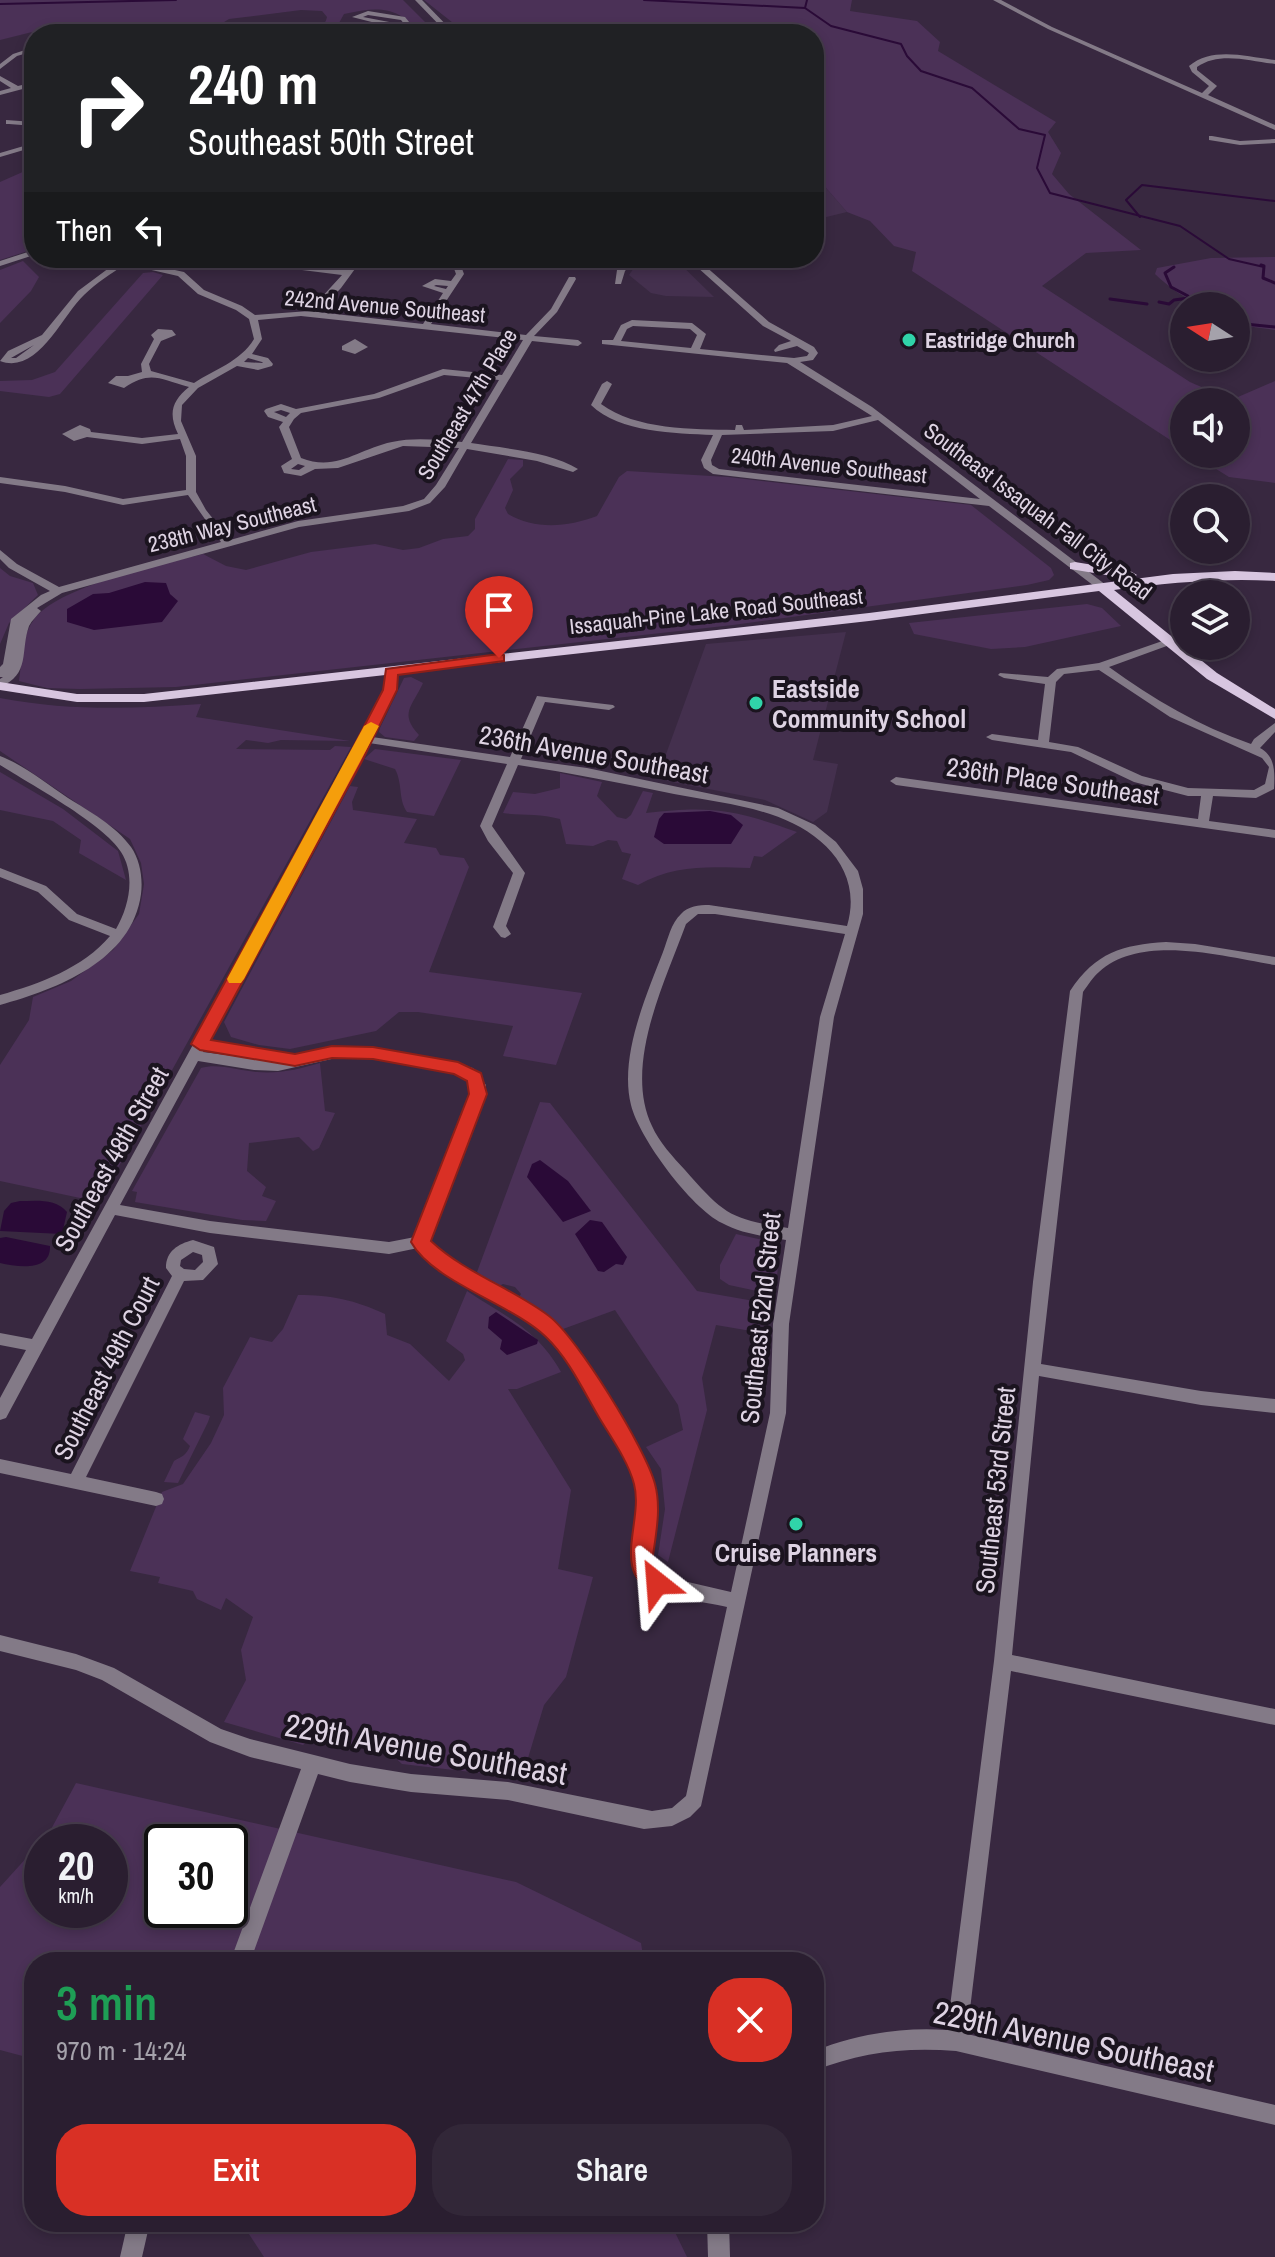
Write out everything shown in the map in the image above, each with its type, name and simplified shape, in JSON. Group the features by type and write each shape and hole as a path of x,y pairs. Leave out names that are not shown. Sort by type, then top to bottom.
{"main road":[{"path":"1075,566 1114,574 1173,578 1275,577"},
{"name":"Issaquah-Pine Lake Road Southeast","path":"0,685 77,698 123,699 391,672 1173,578"},
{"name":"Southeast Issaquah Fall City Road","path":"1102,587 1170,640"},
{"path":"1003,600 1092,601 1138,615"},
{"name":"Southeast Issaquah Fall City Road","path":"1203,660 1228,680 1228,685 1275,715"}],"street":[{"path":"411,0 434,24"},
{"path":"418,0 442,24"},
{"path":"996,0 1050,28 1275,128"},
{"path":"384,24 355,17 368,13 401,18 407,24"},
{"path":"0,67 24,52"},
{"path":"1203,96 1213,86 1194,71 1193,66 1200,60 1221,58 1275,62"},
{"path":"0,78 17,89"},
{"path":"0,93 24,87"},
{"path":"9,122 24,123"},
{"path":"1212,138 1240,143 1275,141"},
{"path":"0,155 24,149"},
{"path":"0,264 24,256"},
{"path":"42,338 81,293 114,268"},
{"name":"242nd Avenue Southeast","path":"152,268 181,274 201,292 239,308 253,318 284,312 311,314 578,343"},
{"path":"304,268 348,273"},
{"path":"311,314 352,268"},
{"path":"425,327 451,288 459,268"},
{"path":"618,282 623,268"},
{"name":"Southeast Issaquah Fall City Road","path":"693,268 775,337 782,354 869,409"},
{"path":"702,268 766,324 803,344"},
{"name":"Southeast 47th Place","path":"418,506 433,497 537,325 554,310 572,279"},
{"path":"227,543 191,492 191,457 175,421 175,413 182,399 196,386 247,355 258,339 253,318"},
{"path":"355,342 360,320"},
{"path":"695,350 702,334 692,326 632,323 610,342 746,356 782,354 800,361 813,356"},
{"path":"147,373 145,364 158,339"},
{"path":"782,354 790,344 803,344"},
{"name":"Southeast Issaquah Fall City Road","path":"803,344 812,349 817,365 845,384 869,409 1102,587"},
{"path":"237,363 258,367 269,364 247,355"},
{"path":"271,410 271,415 292,415 376,396 443,372 505,378"},
{"path":"129,379 147,373 196,386"},
{"path":"607,384 596,405 601,410 631,421 719,432 833,428 879,417"},
{"path":"292,415 284,427 305,463"},
{"name":"240th Avenue Southeast","path":"719,432 706,460 709,469 721,473 993,503"},
{"path":"86,434 132,441 181,436"},
{"path":"305,463 301,473 288,472 286,466 305,463 337,466 380,448 403,443 463,447 549,459 573,469"},
{"path":"0,480 65,489 123,502 191,492"},
{"name":"238th Way Southeast","path":"0,674 8,665 16,619 58,591 298,524 383,514 418,506"},
{"path":"0,553 13,566 58,591"},
{"name":"238th Way Southeast","path":"0,685 19,667 25,621 58,591"},
{"path":"1043,743 1051,681 1061,671 1101,666 1170,647"},
{"name":"238th Way Southeast","path":"0,666 10,652"},
{"path":"992,737 1043,743 1082,752 1149,783 1207,794 1262,792 1270,786 1275,767 1266,755 1171,715 1101,666"},
{"name":"Southeast 48th Street","path":"0,1413 365,739 390,690 391,672"},
{"path":"1004,675 1051,681"},
{"path":"505,934 499,927 519,873 486,826 541,698 609,707"},
{"path":"1254,749 1275,726"},
{"name":"236th Avenue Southeast","path":"365,739 513,760 755,806 811,828"},
{"path":"0,760 107,831 125,849 134,867 135,897 132,909 117,934 96,956 30,992 0,1000"},
{"name":"236th Place Southeast","path":"896,781 1275,834"},
{"path":"1203,824 1207,794"},
{"name":"Southeast 52nd Street","path":"672,1817 683,1813 694,1800 778,1413 781,1324 827,1017 853,931 858,901 852,871 832,845 811,828"},
{"path":"0,872 42,889 73,917 117,934"},
{"path":"794,1235 740,1225 718,1216 654,1141 639,1114 633,1081 638,1048 680,924 684,916 694,910 715,910 853,931"},
{"name":"Southeast 53rd Street","path":"956,2041 1003,1661 1041,1282 1077,991 1089,972 1108,957 1141,948 1173,947 1275,961"},
{"path":"197,1050 254,1065 278,1066 332,1052 373,1053 458,1068 475,1077 478,1094 421,1242"},
{"path":"111,1209 288,1237 389,1248 421,1242"},
{"path":"421,1242 439,1260 539,1320 555,1333 580,1366 636,1462 645,1484 648,1506 640,1564 648,1577 657,1583 738,1602"},
{"name":"Southeast 49th Court","path":"75,1482 180,1275"},
{"path":"0,1339 36,1346"},
{"path":"1034,1369 1201,1398 1275,1406"},
{"path":"0,1466 156,1499"},
{"name":"229th Avenue Southeast","path":"0,1643 76,1662 108,1674 216,1736 312,1764 411,1783 508,1791 644,1820 664,1821 672,1817"},
{"path":"1003,1661 1275,1717"},
{"path":"244,1952 312,1764"},
{"name":"229th Avenue Southeast","path":"824,2058 867,2043 890,2040 928,2038 956,2041 1275,2115"},
{"path":"131,2257 137,2232"},
{"path":"718,2232 719,2257"}],"shaded area":[{"path":"0,0 403,0 427,24 412,24 396,13 378,9 344,14 339,24 324,24 327,17 322,11 301,10 229,19 221,24 24,24 24,34 0,40"},
{"path":"424,0 852,0 850,11 917,21 940,42 938,51 1056,122 1048,132 1061,153 1052,174 1069,194 1141,250 1086,253 1042,286 1170,369 1170,372 1204,388 1170,388 1170,440 912,271 916,252 894,246 870,221 847,212 824,186 824,24 454,24"},
{"path":"24,171 24,252 0,260 0,182"},
{"path":"824,186 847,212 824,218"},
{"path":"1275,257 1275,330 1250,327 1250,292 1177,292 1155,274 1157,268 1211,258"},
{"path":"23,261 24,268 30,268 39,277 31,291 0,323 0,270"},
{"path":"634,268 684,268 714,297 651,293 629,275"},
{"path":"143,273 163,275 60,394 49,397 0,391 0,381 32,380 55,372"},
{"path":"1275,381 1275,483 1229,477 1215,468 1250,468 1250,392"},
{"path":"508,459 523,460 523,466 510,479 513,490 505,508 508,514 529,523 575,523 597,516 619,477 627,471 728,477 971,505 1051,568 1054,575 1049,580 1027,585 733,625 176,687 47,688 19,681 29,628 45,609 63,597 111,578 203,554 226,566 246,570 311,552 375,544 403,550 468,536 475,529 475,519"},
{"path":"0,568 10,576 33,583 38,595 9,623 0,644"},
{"path":"145,582 166,583 170,594 178,601 162,622 94,630 67,622 67,609 93,594 109,593"},
{"path":"1087,604 1102,608 1121,626 1025,647 991,649 914,634 909,623"},
{"name":"Eastside Community School","path":"846,632 813,760 838,764 827,812 813,822 765,800 657,779 706,644"},
{"path":"411,677 423,683 409,710 410,721 419,735 414,741 385,737 379,732 380,728 404,678"},
{"path":"0,698 100,708 201,704 196,717 350,741 281,740 268,743 246,740 236,749 330,750 335,746 351,747 99,1202 0,1181 0,1065 29,1020 33,997 71,981 113,950 139,914 144,884 141,863 130,839 0,751"},
{"path":"375,749 461,760 434,816 407,812 395,769 364,759"},
{"path":"0,772 63,809 118,851 126,880 79,853 81,840 53,821 0,810"},
{"path":"560,773 602,782 597,796 617,817 626,819 631,815 643,791 653,793 646,813 723,811 797,832 762,857 754,856 750,868 679,870 638,885 622,879 631,854 622,852 617,841 608,840 593,846 566,844 560,819 503,813 513,792 535,794 560,788"},
{"path":"350,786 358,787 352,802 353,810 417,819 404,843 436,848 440,855 464,858 469,867 429,972 582,993 556,1065 503,1056 513,1026 418,1012 399,1012 376,1031 290,1049 231,1037 224,1022"},
{"path":"710,811 731,815 743,825 731,844 664,844 654,837 664,813"},
{"path":"320,1063 325,1111 335,1113 319,1148 313,1151 299,1137 249,1143 247,1171 266,1187 262,1196 276,1201 266,1221 242,1220 135,1202 137,1192 132,1191 201,1068 215,1066 273,1072"},
{"path":"540,1102 550,1103 697,1291 766,1303 757,1332 716,1325 702,1378 707,1410 668,1562 658,1555 665,1509 661,1469 646,1447 683,1430 678,1405 615,1310 563,1329 553,1319 518,1299 521,1294 515,1287 503,1284 497,1287 477,1272"},
{"path":"540,1160 568,1181 591,1211 563,1222 527,1177 532,1164"},
{"path":"11,1203 57,1204 67,1212 62,1234 0,1231 4,1211"},
{"path":"590,1220 602,1222 627,1257 623,1265 616,1264 604,1272 598,1271 575,1234"},
{"path":"736,1234 777,1243 780,1247 775,1295 729,1285 720,1279 720,1265"},
{"path":"0,1238 50,1246 49,1254 45,1260 32,1266 0,1263"},
{"path":"467,1291 531,1334 561,1372 517,1389 508,1389 571,1490 558,1569 593,1577 566,1677 544,1705 522,1778 402,1764 389,1752 343,1743 318,1731 303,1745 224,1722 246,1680 241,1650 253,1617 226,1598 221,1610 197,1599 193,1591 158,1583 160,1577 130,1571 162,1492 183,1484 211,1443 224,1415 223,1388 250,1337 272,1342 283,1329 298,1295 343,1299 385,1314 387,1335 410,1344 449,1381 465,1360 463,1354 446,1341"},
{"path":"496,1312 538,1340 537,1344 507,1355 500,1349 502,1340 488,1328 489,1317"},
{"path":"195,1412 210,1416 208,1422 178,1483 164,1482 174,1461 185,1454 190,1446 183,1439"},
{"path":"76,1783 516,1882 641,1943 642,1952 24,1952 24,2056 0,2050 0,1887 24,1861 24,1928 128,1928 128,1824 54,1824"},
{"path":"248,2232 675,2232 687,2257 264,2257"}],"waterway":[{"path":"0,4 176,0"},
{"path":"644,0 805,8"},
{"path":"805,8 807,0"},
{"path":"805,8 831,26 901,44 921,71 972,88 1019,129 1045,135 1037,168 1050,193 1139,216"},
{"path":"1139,216 1126,200 1142,185 1275,201"},
{"path":"1139,216 1180,226 1229,259 1264,267"},
{"path":"1261,265 1264,267"},
{"path":"1174,267 1165,273 1171,287 1180,292"},
{"path":"1264,267 1263,278 1275,283"},
{"path":"1110,299 1147,304"},
{"path":"1159,302 1170,303"},
{"path":"1250,324 1275,327"}],"slow traffic":[{"path":"235,979 371,726"}],"place":[{"name":"Eastridge Church","path":"909,340"},
{"name":"Eastside Community School","path":"756,703"},
{"name":"Cruise Planners","path":"796,1524"}],"route":[{"path":"499,658 391,672 393,680 390,690 353,763 200,1044 295,1060 332,1052 373,1053 458,1068 475,1077 479,1085 478,1094 421,1242 439,1260 539,1320 555,1333 580,1366 636,1462 645,1484 648,1506 640,1564 648,1577 657,1583"}]}
